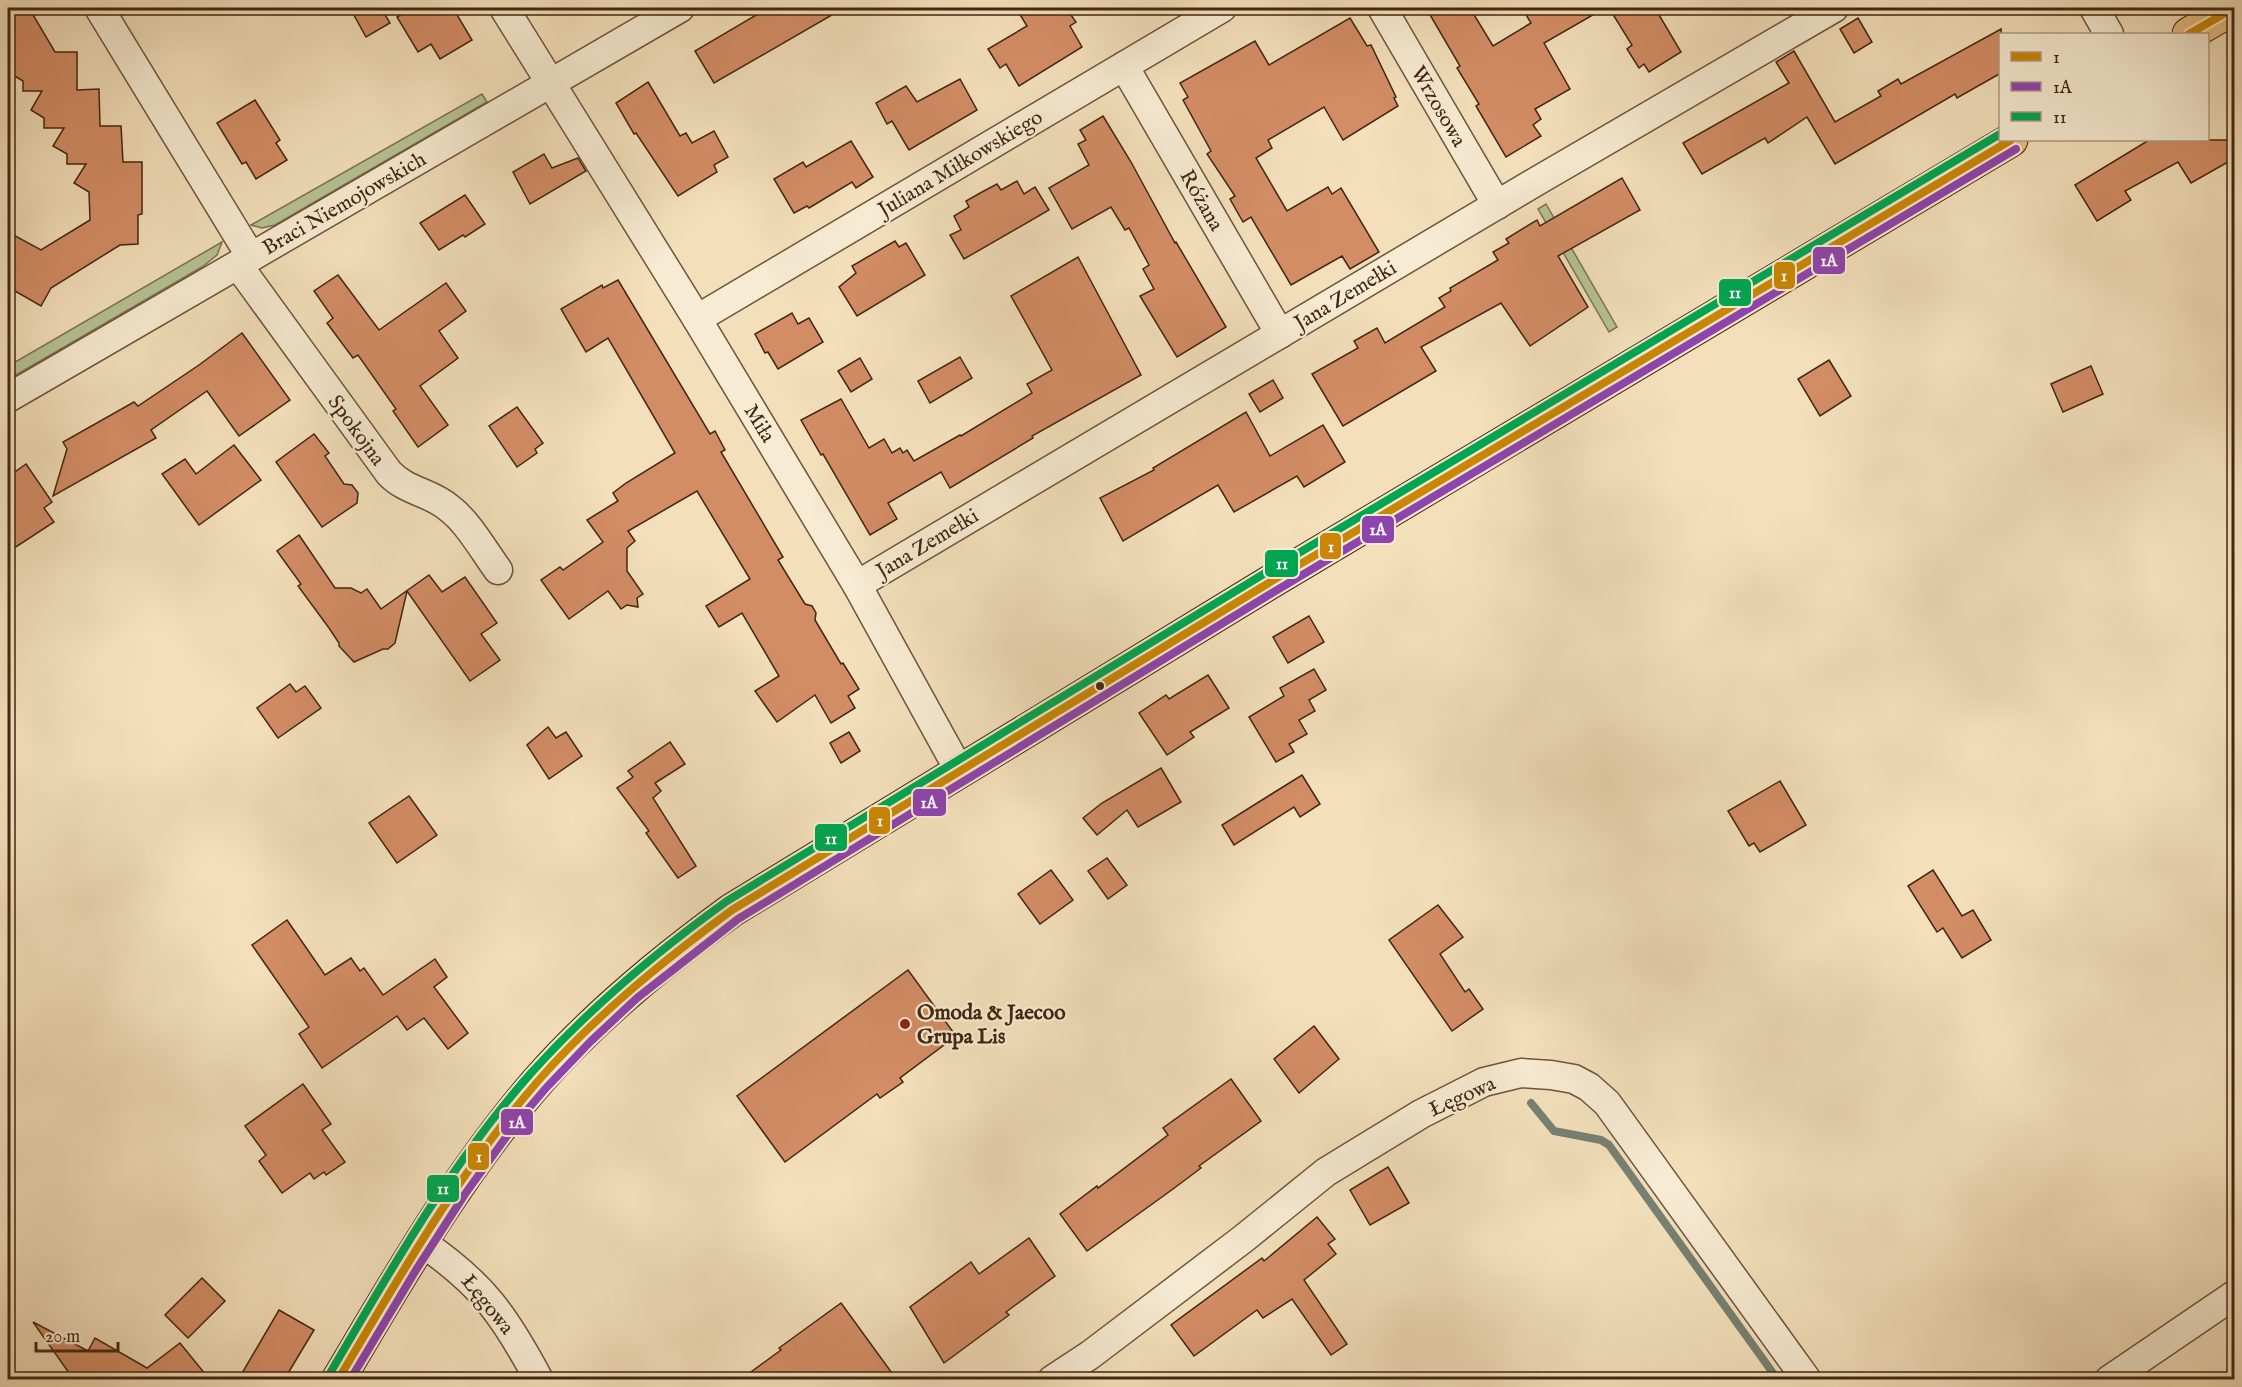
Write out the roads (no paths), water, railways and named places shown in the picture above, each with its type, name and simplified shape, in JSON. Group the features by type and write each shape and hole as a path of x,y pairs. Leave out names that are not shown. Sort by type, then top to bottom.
{"main road":[{"path":"2191,33 2234,8"},
{"path":"338,1380 460,1182 531,1090 579,1037 625,994 678,950 732,910 959,770 2009,141"}],"street":[{"name":"Spokojna","path":"99,8 244,261 389,473 407,488 448,507 457,515 498,570"},
{"name":"Miła","path":"504,8 697,319 857,585 959,770"},
{"name":"Braci Niemojowskich","path":"8,398 680,8"},
{"name":"Juliana Miłkowskiego","path":"697,319 1222,8"},
{"name":"Wrzosowa","path":"1382,8 1497,205"},
{"name":"Jana Zemełki","path":"857,585 1834,8"},
{"path":"2094,8 2108,33"},
{"name":"Różana","path":"1124,66 1280,334"},
{"name":"Łęgowa","path":"1052,1380 1090,1355 1243,1239 1326,1172 1432,1108 1485,1082 1521,1073 1574,1079 1589,1087 1607,1103 1807,1380"},
{"name":"Łęgowa","path":"422,1242 452,1263 488,1298 503,1317 539,1380"},
{"path":"2109,1380 2235,1295"}],"waterway":[{"path":"1531,1103 1554,1131 1601,1140 1609,1145 1778,1380"}],"place":[{"name":"Omoda & Jaecoo Grupa Lis","path":"905,1024"}]}
